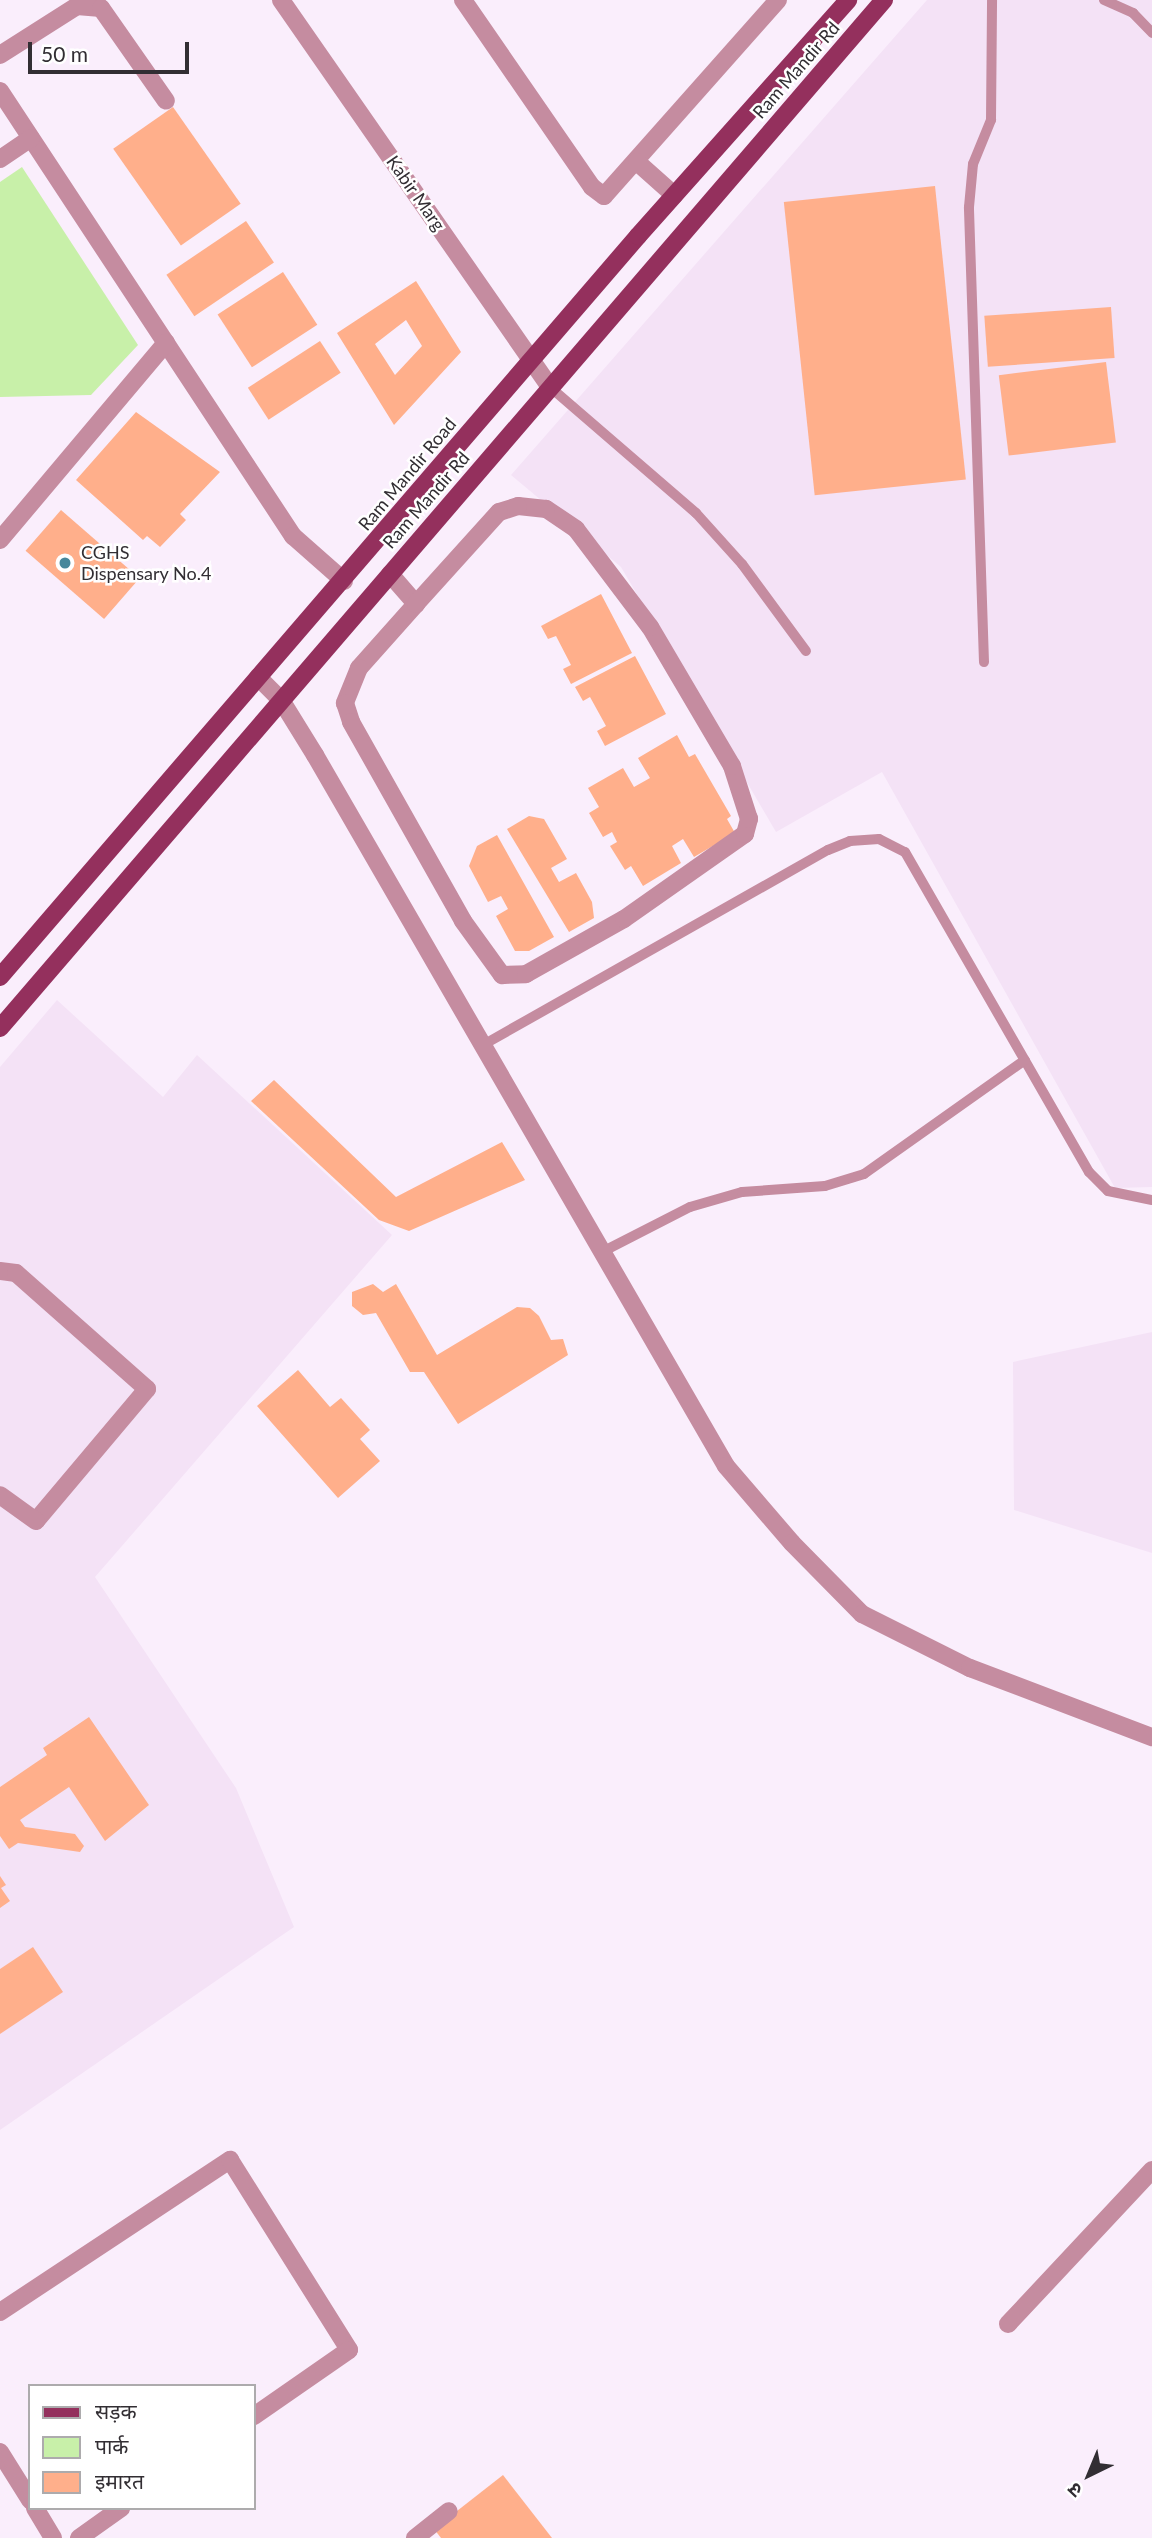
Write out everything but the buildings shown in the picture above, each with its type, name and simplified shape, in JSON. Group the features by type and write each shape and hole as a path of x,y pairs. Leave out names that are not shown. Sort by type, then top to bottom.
{"main road":[{"name":"Ram Mandir Road","path":"0,977 674,195 848,0"},
{"name":"Ram Mandir Rd","path":"0,1028 884,0"},
{"path":"674,195 697,216"}],"street":[{"name":"Kabir Marg","path":"281,0 550,387"},
{"path":"463,0 598,193 608,194 778,0"},
{"path":"0,55 62,14 92,5 101,8 166,102"},
{"path":"0,91 293,536 344,581"},
{"path":"0,159 31,138"},
{"path":"637,162 674,195"},
{"path":"0,540 166,343"},
{"path":"518,506 546,509 576,529 650,627 732,766 749,819 745,834 624,919 526,974 502,975 463,921 351,722 345,703 359,668 416,604 499,512 518,506"},
{"path":"390,574 416,604"},
{"path":"258,677 281,700 726,1466 792,1544 862,1614 970,1668 1152,1737"},
{"path":"0,1271 16,1273 147,1389 36,1521 0,1496"},
{"path":"0,2312 230,2160 349,2350 256,2415"},
{"path":"1008,2325 1152,2170"},
{"path":"0,2452 28,2497"},
{"path":"36,2510 53,2538"},
{"path":"79,2538 118,2510"},
{"path":"415,2538 449,2511"}],"lane":[{"path":"984,662 969,207 973,164 991,120 992,0"},
{"path":"1104,0 1133,13 1152,33"},
{"path":"550,387 696,513 742,564 806,651"},
{"path":"483,1045 828,850 850,841 879,839 905,852 1099,1184 1108,1191 1152,1200"},
{"path":"602,1252 691,1207 742,1192 825,1186 864,1174 1025,1060"}],"shaded area":[{"path":"927,0 1152,0 1152,1187 1115,1188 882,772 776,832 621,567 511,475"},
{"path":"57,1000 163,1097 197,1055 392,1235 95,1577 236,1788 294,1927 0,2130 0,1067"},
{"path":"1152,1332 1152,1553 1014,1510 1013,1362"}],"green space":[{"path":"22,167 138,345 91,395 0,397 0,182"}],"place":[{"name":"CGHS Dispensary No.4","path":"65,563"}]}
